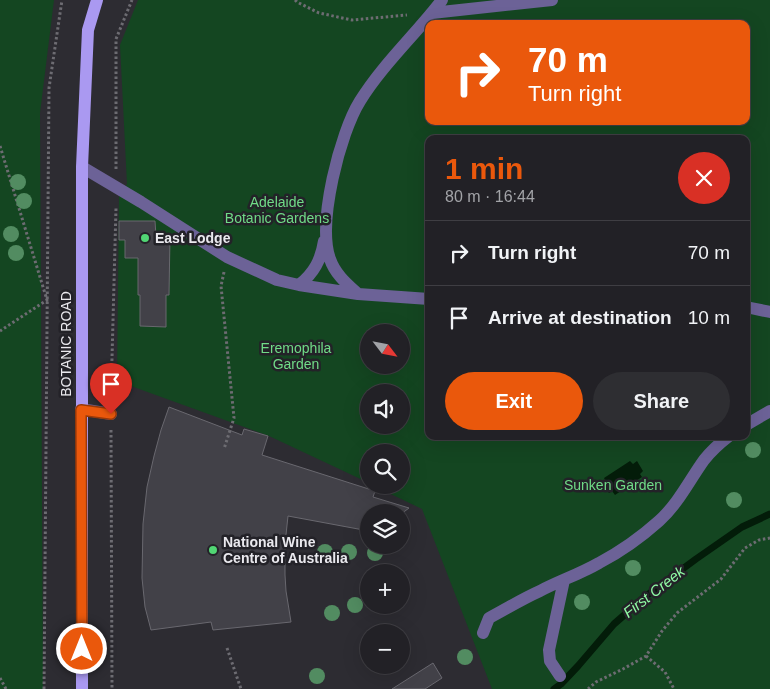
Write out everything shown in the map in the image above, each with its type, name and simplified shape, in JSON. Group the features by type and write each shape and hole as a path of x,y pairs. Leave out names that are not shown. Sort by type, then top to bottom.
{"main road":[{"name":"BOTANIC ROAD","path":"82,689 82,167 88,30 97,0"}],"street":[{"path":"426,20 442,0"},
{"path":"432,13 552,0"},
{"path":"299,285 312,272 320,260 331,185 336,164 356,108 392,58 425,21"},
{"path":"82,167 227,257 268,277 286,283 358,294 425,299"},
{"path":"326,228 327,247 332,264 346,283 358,294"},
{"path":"750,308 770,312"},
{"path":"81,410 111,414"},
{"path":"750,423 770,411"},
{"path":"483,633 489,618 539,591 598,564 637,539 666,514 680,498 705,459 724,440"},
{"path":"560,676 550,661 549,650 564,580"}],"path":[{"path":"44,689 49,88 62,0"},
{"path":"112,689 111,414 116,188 116,39 132,0"},
{"path":"295,0 319,13 352,20 432,13"},
{"path":"0,146 47,300"},
{"path":"224,449 234,418 221,286 227,257"},
{"path":"0,331 47,300"},
{"path":"588,689 596,682 646,656 662,631 677,613 721,579 745,548 759,540 770,538"},
{"path":"227,648 241,689"},
{"path":"646,656 665,672 674,689"},
{"path":"0,678 6,689"}],"green space":[{"path":"0,0 54,0 40,113 43,689 0,689"},
{"name":"Adelaide Botanic Gardens","path":"138,0 770,0 770,689 492,689 422,509 391,494 410,494 410,444 360,444 360,479 269,436 117,381 119,197 127,184 120,45"}],"shaded area":[{"path":"630,461 633,464 637,461 643,471 640,474 642,477 615,495 612,491 609,493 603,484 606,482 604,478"}],"building":[{"path":"119,221 155,221 156,236 170,236 169,295 166,295 166,327 140,326 138,258 125,258 125,240 119,240"},
{"name":"National Wine Centre of Australia","path":"169,407 242,435 244,429 268,436 262,455 360,486 360,494 374,494 373,497 396,504 360,504 360,529 288,516 285,544 285,575 291,622 213,630 211,622 151,630 145,607 142,578 143,524 147,487 161,430"},
{"path":"433,663 442,678 425,689 392,689"}],"waterway":[{"name":"First Creek","path":"554,689 578,666 614,624 646,596 742,527 770,514"}],"place":[{"name":"East Lodge","path":"145,238"},
{"name":"National Wine Centre of Australia","path":"213,550"}],"route":[{"path":"82,649 81,410 111,414"}],"park label":[{"name":"Eremophila Garden","path":"296,356"},
{"name":"Sunken Garden","path":"613,485"}]}
